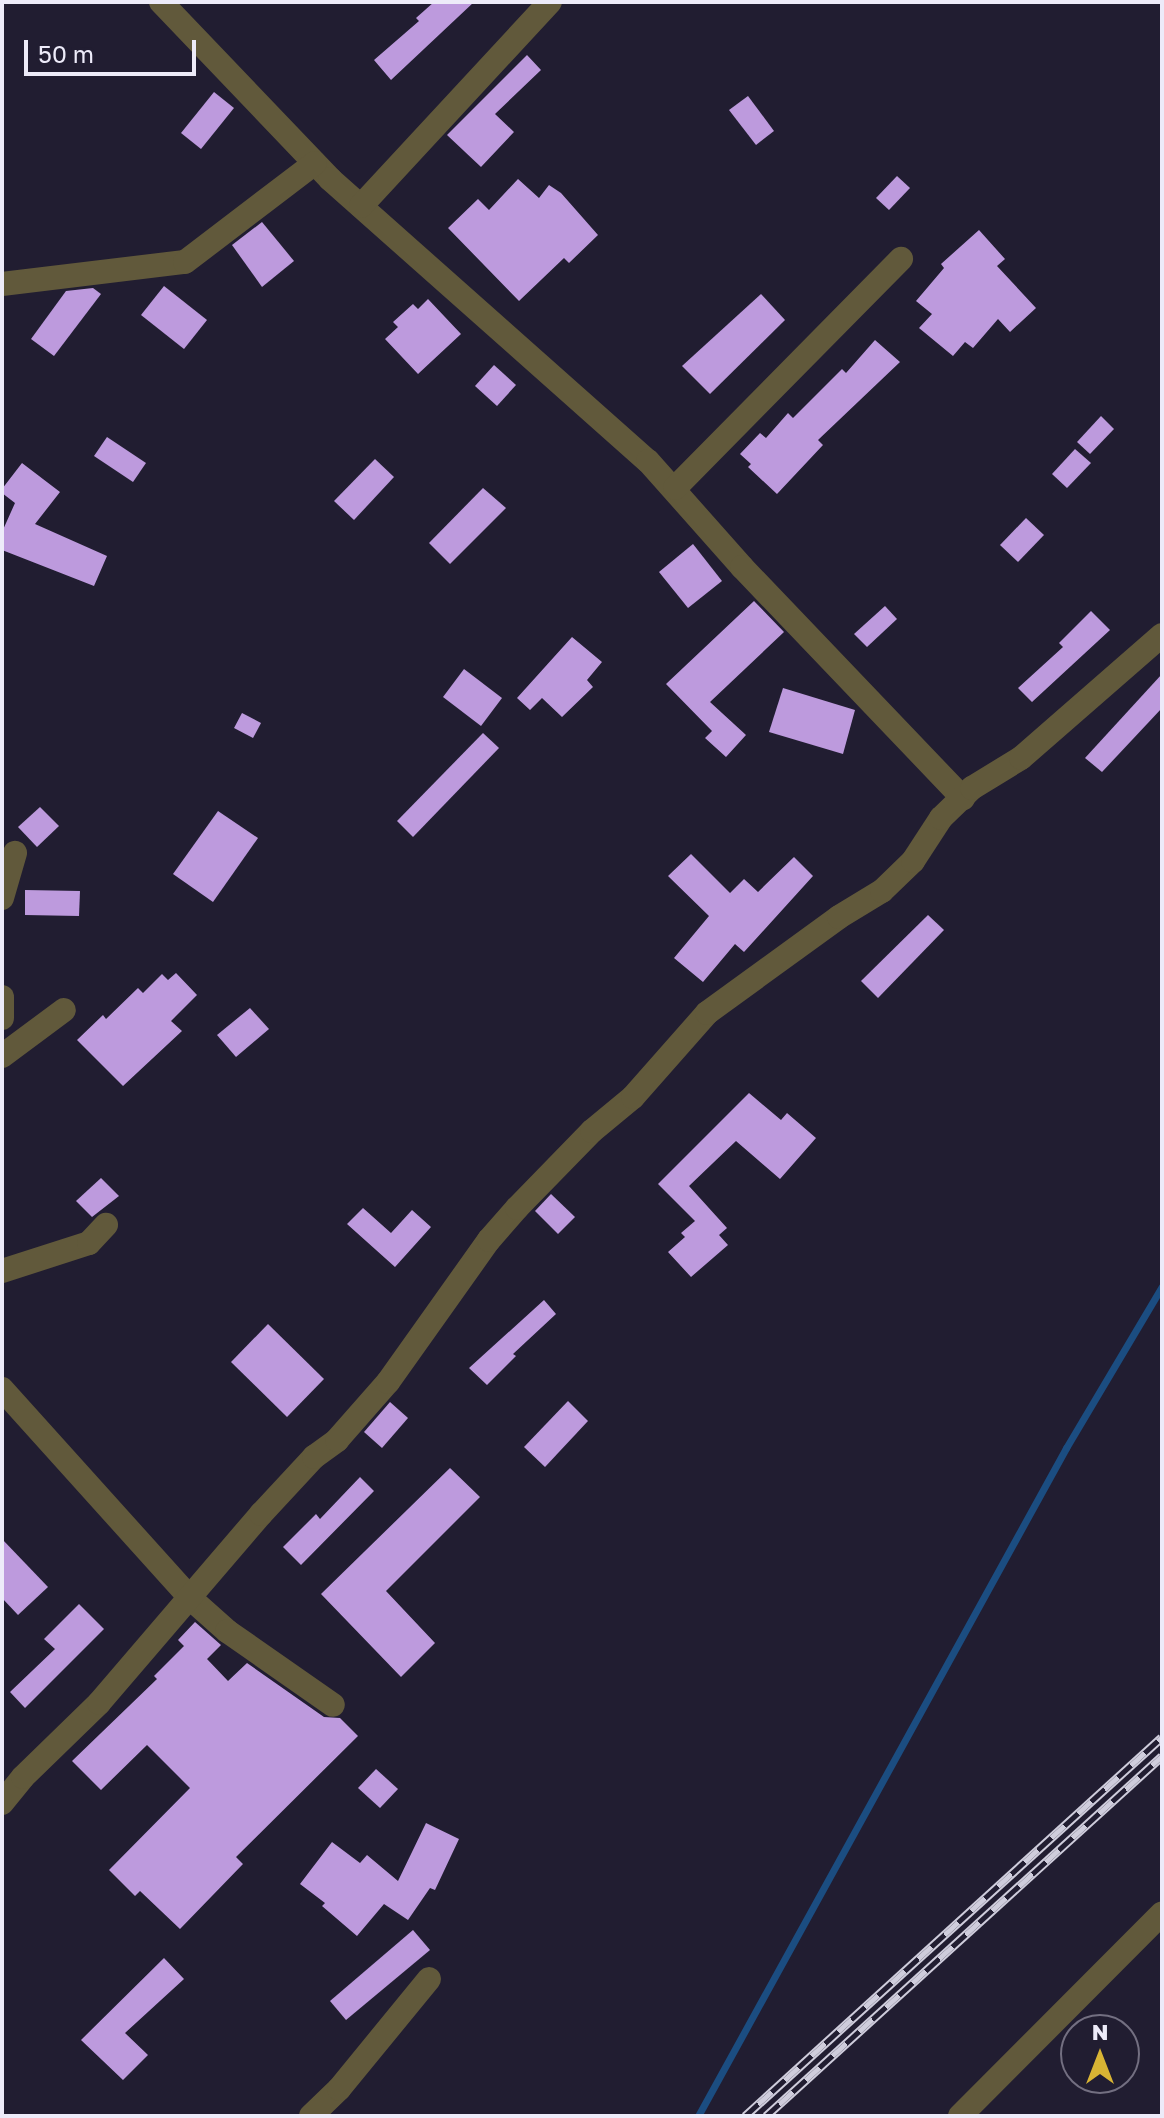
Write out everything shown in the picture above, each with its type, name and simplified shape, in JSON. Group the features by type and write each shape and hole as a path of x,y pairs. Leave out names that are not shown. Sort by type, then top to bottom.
{"street":[{"path":"161,2 315,163 675,488 742,567 963,798"},
{"path":"361,206 550,2"},
{"path":"2,284 185,262 315,163"},
{"path":"675,488 901,259"},
{"path":"2,1803 23,1777 99,1703 261,1514 314,1457 337,1440 388,1382 489,1240 517,1208 592,1131 633,1097 707,1013 839,917 882,891 913,861 941,818 972,788 1021,758 1162,635"},
{"path":"2,898 15,853"},
{"path":"2,997 2,1018"},
{"path":"2,1056 64,1010"},
{"path":"2,1271 89,1243 106,1225"},
{"path":"2,1389 190,1598 227,1631 333,1705"},
{"path":"960,2116 1162,1913"},
{"path":"311,2116 339,2089 429,1979"}],"building":[{"path":"434,2 474,2 391,80 374,60 419,21 416,18"},
{"path":"527,55 541,70 495,114 514,132 481,167 447,135"},
{"path":"214,92 234,108 201,149 181,133"},
{"path":"748,96 774,131 756,145 729,110"},
{"path":"897,176 910,188 889,210 876,198"},
{"path":"518,179 539,198 549,185 561,193 598,235 569,263 564,258 519,301 448,228 478,199 489,210"},
{"path":"262,222 294,261 262,287 232,245"},
{"path":"979,230 1005,259 997,266 1036,308 1010,332 998,319 973,348 965,342 953,356 919,328 932,314 916,301 944,268 941,264"},
{"path":"164,286 207,320 184,349 141,315"},
{"path":"93,288 101,294 54,356 31,339 66,291"},
{"path":"761,294 785,320 710,394 682,366"},
{"path":"428,299 461,334 418,374 385,339 398,327 393,322 413,304 418,309"},
{"path":"875,340 900,362 818,440 823,445 777,494 748,467 751,464 740,454 760,433 766,438 788,413 793,418 842,369 846,373"},
{"path":"494,365 516,385 497,406 475,386"},
{"path":"1101,416 1114,429 1090,454 1077,442"},
{"path":"107,437 146,463 133,482 94,456"},
{"path":"1075,449 1091,463 1067,488 1052,474"},
{"path":"375,459 394,477 354,520 334,501"},
{"path":"22,463 60,492 35,524 107,556 94,586 2,550 2,532 15,503 2,493 2,489"},
{"path":"483,488 506,508 450,564 429,543"},
{"path":"1026,518 1044,535 1018,562 1000,545"},
{"path":"693,544 722,581 688,608 659,572"},
{"path":"754,601 784,632 710,702 746,735 726,757 705,738 712,731 666,684"},
{"path":"885,606 897,619 867,647 854,634"},
{"path":"1091,611 1110,630 1032,702 1018,688 1063,647 1059,643"},
{"path":"572,637 602,662 587,680 593,687 562,717 542,698 530,710 517,698"},
{"path":"464,669 502,698 481,726 443,697"},
{"path":"1162,674 1162,708 1102,772 1085,758"},
{"path":"783,688 855,710 843,754 769,732"},
{"path":"242,713 261,723 253,738 234,728"},
{"path":"483,733 499,748 413,837 397,821"},
{"path":"40,807 59,826 37,847 18,827"},
{"path":"218,811 258,838 213,902 173,874"},
{"path":"691,854 730,893 744,879 758,892 794,857 813,876 744,952 735,944 703,982 674,958 709,916 668,876"},
{"path":"25,890 80,891 79,916 25,915"},
{"path":"928,915 944,930 878,998 861,981"},
{"path":"176,973 197,995 171,1021 182,1031 123,1086 77,1040 103,1015 106,1019 138,988 143,993 162,974 168,980"},
{"path":"250,1008 269,1029 236,1057 217,1035"},
{"path":"749,1093 781,1120 787,1113 816,1138 780,1179 736,1141 689,1186 727,1228 719,1235 728,1245 691,1277 668,1252 685,1237 681,1233 695,1221 658,1184"},
{"path":"101,1178 119,1196 92,1217 76,1201"},
{"path":"551,1194 575,1217 558,1234 535,1211"},
{"path":"363,1208 391,1233 412,1210 431,1227 395,1267 347,1224"},
{"path":"544,1300 556,1314 513,1354 516,1356 487,1385 469,1368"},
{"path":"268,1324 324,1379 287,1417 231,1362"},
{"path":"568,1401 588,1421 545,1467 524,1447"},
{"path":"390,1402 408,1418 382,1448 364,1432"},
{"path":"450,1468 480,1497 386,1591 435,1643 401,1677 321,1594"},
{"path":"360,1477 374,1491 301,1565 283,1547 316,1514 320,1519"},
{"path":"2,1539 48,1587 18,1615 2,1598"},
{"path":"79,1604 104,1629 25,1708 10,1692 55,1649 44,1639"},
{"path":"195,1622 221,1645 207,1659 228,1681 247,1663 324,1717 340,1718 358,1736 236,1857 243,1864 180,1929 140,1891 135,1896 109,1870 190,1788 147,1745 101,1790 72,1761 157,1679 154,1676 184,1646 178,1640"},
{"path":"376,1769 398,1789 380,1808 358,1788"},
{"path":"426,1823 459,1839 435,1890 430,1888 408,1920 384,1904 357,1936 322,1906 325,1903 300,1884 332,1842 360,1863 367,1855 398,1881"},
{"path":"413,1930 430,1950 346,2020 330,2001"},
{"path":"164,1958 184,1979 125,2033 148,2055 123,2080 81,2040"}],"waterway":[{"path":"698,2116 1066,1448 1162,1286"}],"railway":[{"path":"745,2116 1162,1737"},
{"path":"766,2116 1162,1756"}]}
